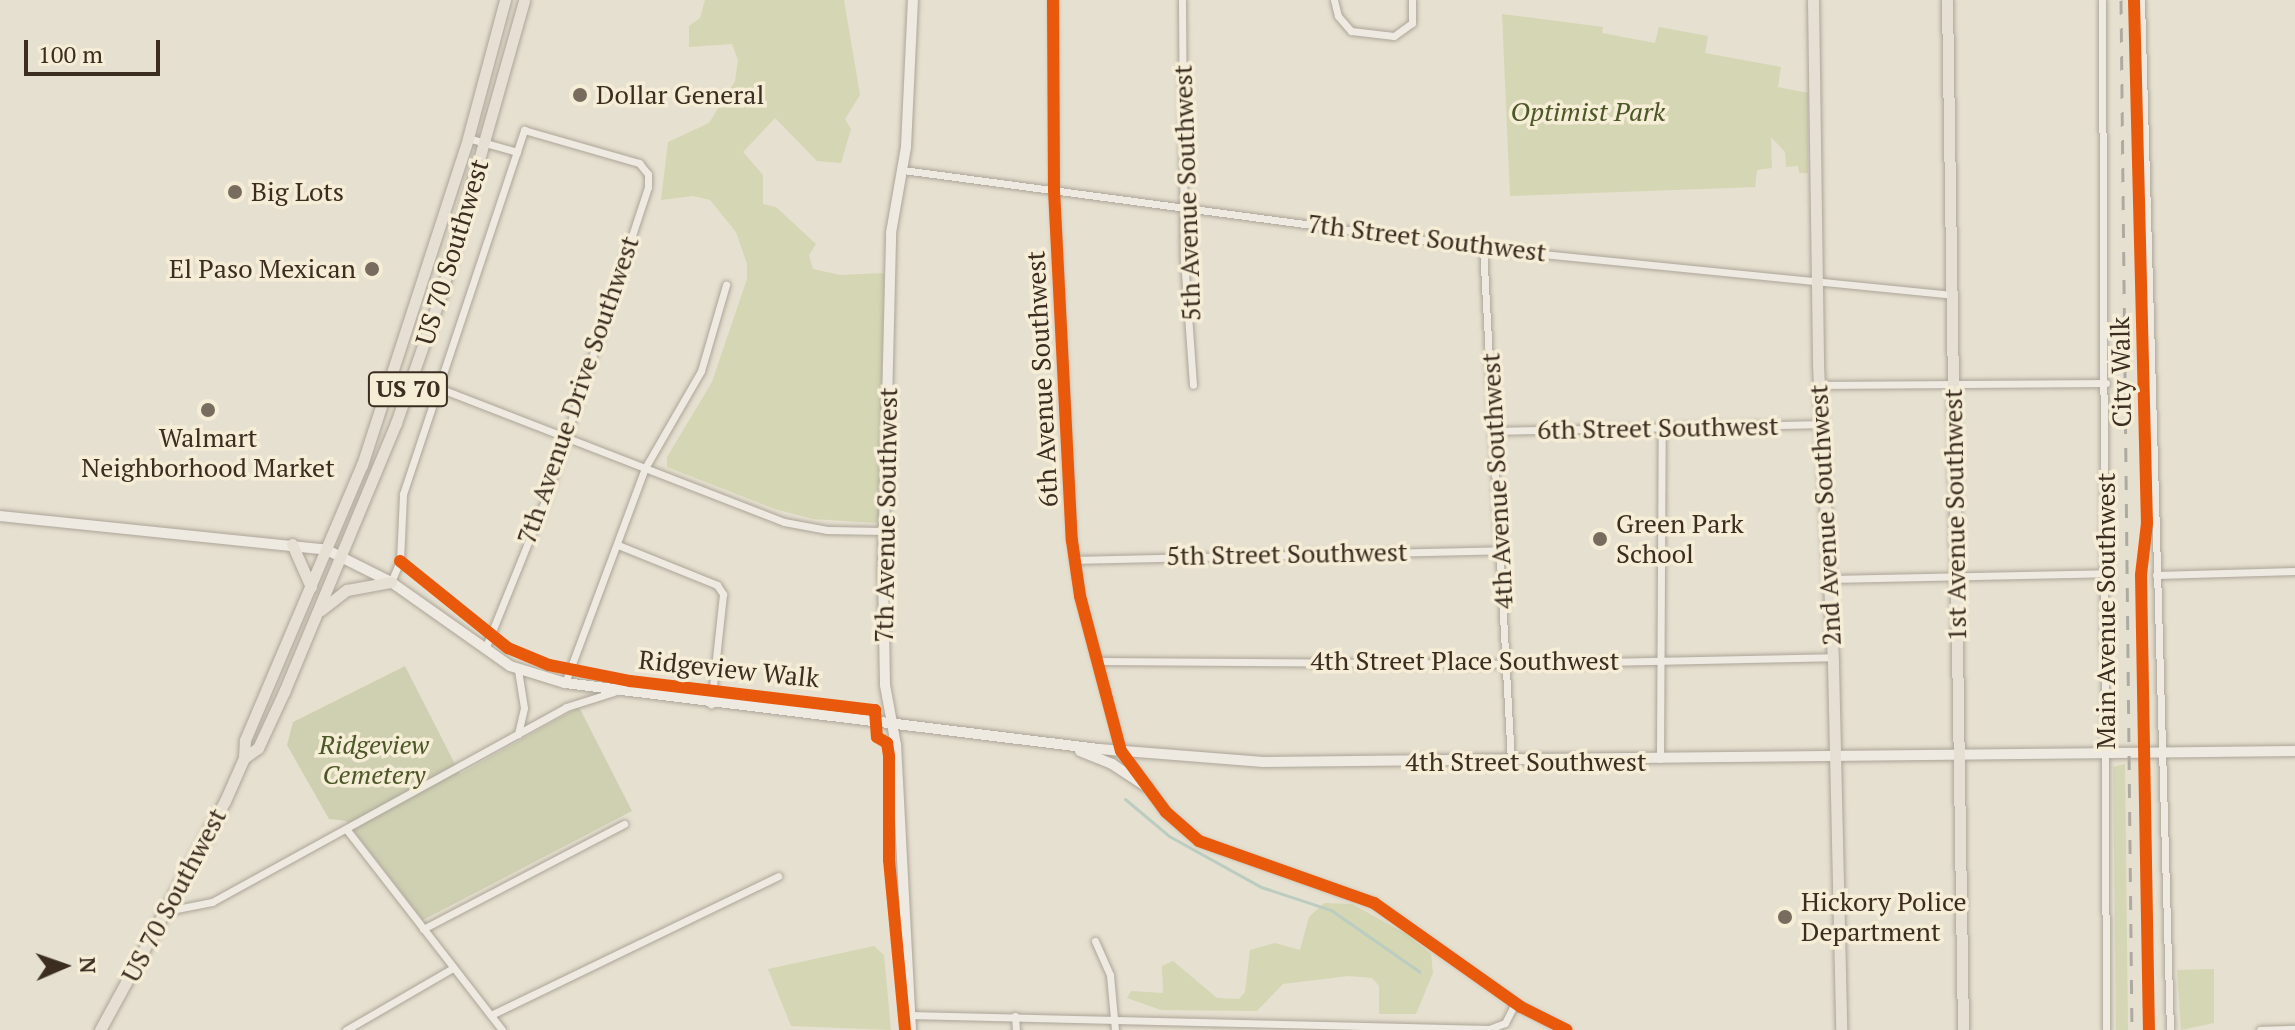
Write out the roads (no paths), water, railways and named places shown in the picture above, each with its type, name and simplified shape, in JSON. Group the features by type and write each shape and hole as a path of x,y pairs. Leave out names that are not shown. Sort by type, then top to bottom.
{"main road":[{"name":"US 70 Southwest","path":"100,1030 167,911 244,758 245,740 327,550 378,420 468,138 505,0"},
{"name":"US 70 Southwest","path":"244,758 258,748 342,557 413,378 486,143 524,0"},
{"name":"7th Avenue Southwest","path":"911,1030 892,725 884,662 884,531 891,233 903,170 913,0"},
{"name":"2nd Avenue Southwest","path":"1813,0 1819,385 1830,579 1841,1030"},
{"name":"1st Avenue Southwest","path":"1947,0 1963,1030"},
{"name":"4th Street Southwest","path":"0,516 327,550 391,582 518,670 565,683 711,704 1121,751 1263,762 1660,762 1958,754 2295,751"},
{"path":"292,544 309,572 311,588"},
{"path":"318,613 347,590 391,582"},
{"path":"1051,742 1103,759 1147,787"}],"street":[{"name":"6th Avenue Southwest","path":"1053,0 1054,190 1074,560 1121,751"},
{"name":"5th Avenue Southwest","path":"1182,0 1185,207 1193,385"},
{"path":"1334,0 1338,16 1351,31 1394,36 1412,23 1412,0"},
{"name":"Main Avenue Southwest","path":"2102,0 2107,573 2106,1030"},
{"path":"2141,0 2170,1030"},
{"name":"7th Avenue Drive Southwest","path":"485,649 566,437 648,174 639,163 524,130 517,152"},
{"path":"391,582 400,561 403,494 441,391 517,152 468,138"},
{"name":"7th Street Southwest","path":"903,170 1483,248 1952,295"},
{"name":"4th Avenue Southwest","path":"1483,248 1511,762"},
{"path":"565,683 645,468 701,371 726,285"},
{"path":"413,378 784,522 827,530 884,531"},
{"path":"1819,385 2106,383"},
{"name":"6th Street Southwest","path":"1494,431 1823,424"},
{"path":"1660,762 1662,427"},
{"path":"618,545 717,585 723,594 711,704"},
{"name":"5th Street Southwest","path":"1074,560 1500,550"},
{"path":"2156,575 2295,571"},
{"path":"1830,579 2107,573"},
{"name":"4th Street Place Southwest","path":"1097,661 1506,664 1832,657"},
{"path":"518,670 524,708 518,734"},
{"path":"167,911 212,902 574,703 614,692"},
{"path":"1121,751 1147,787 1199,841 1374,903 1515,1003 1567,1030"},
{"path":"423,929 624,824"},
{"path":"347,830 502,1030"},
{"path":"491,1015 778,876"},
{"path":"1095,941 1110,975 1115,1026"},
{"path":"346,1030 453,968"},
{"path":"909,1015 1015,1016 1115,1026 1495,1029 1505,1023 1515,1003"},
{"path":"1015,1016 1016,1030"},
{"path":"2260,1030 2295,1029"}],"waterway":[{"path":"1125,799 1169,836 1261,887 1331,910 1420,972"}],"railway":[{"path":"2121,0 2132,1030"}],"place":[{"name":"Dollar General","path":"580,95"},
{"name":"Big Lots","path":"235,192"},
{"name":"El Paso Mexican","path":"372,269"},
{"name":"Walmart Neighborhood Market","path":"208,410"},
{"name":"Green Park School","path":"1600,539"},
{"name":"Hickory Police Department","path":"1785,917"}],"park label":[{"name":"Optimist Park","path":"1588,112"},
{"name":"Ridgeview Cemetery","path":"374,760"}]}
